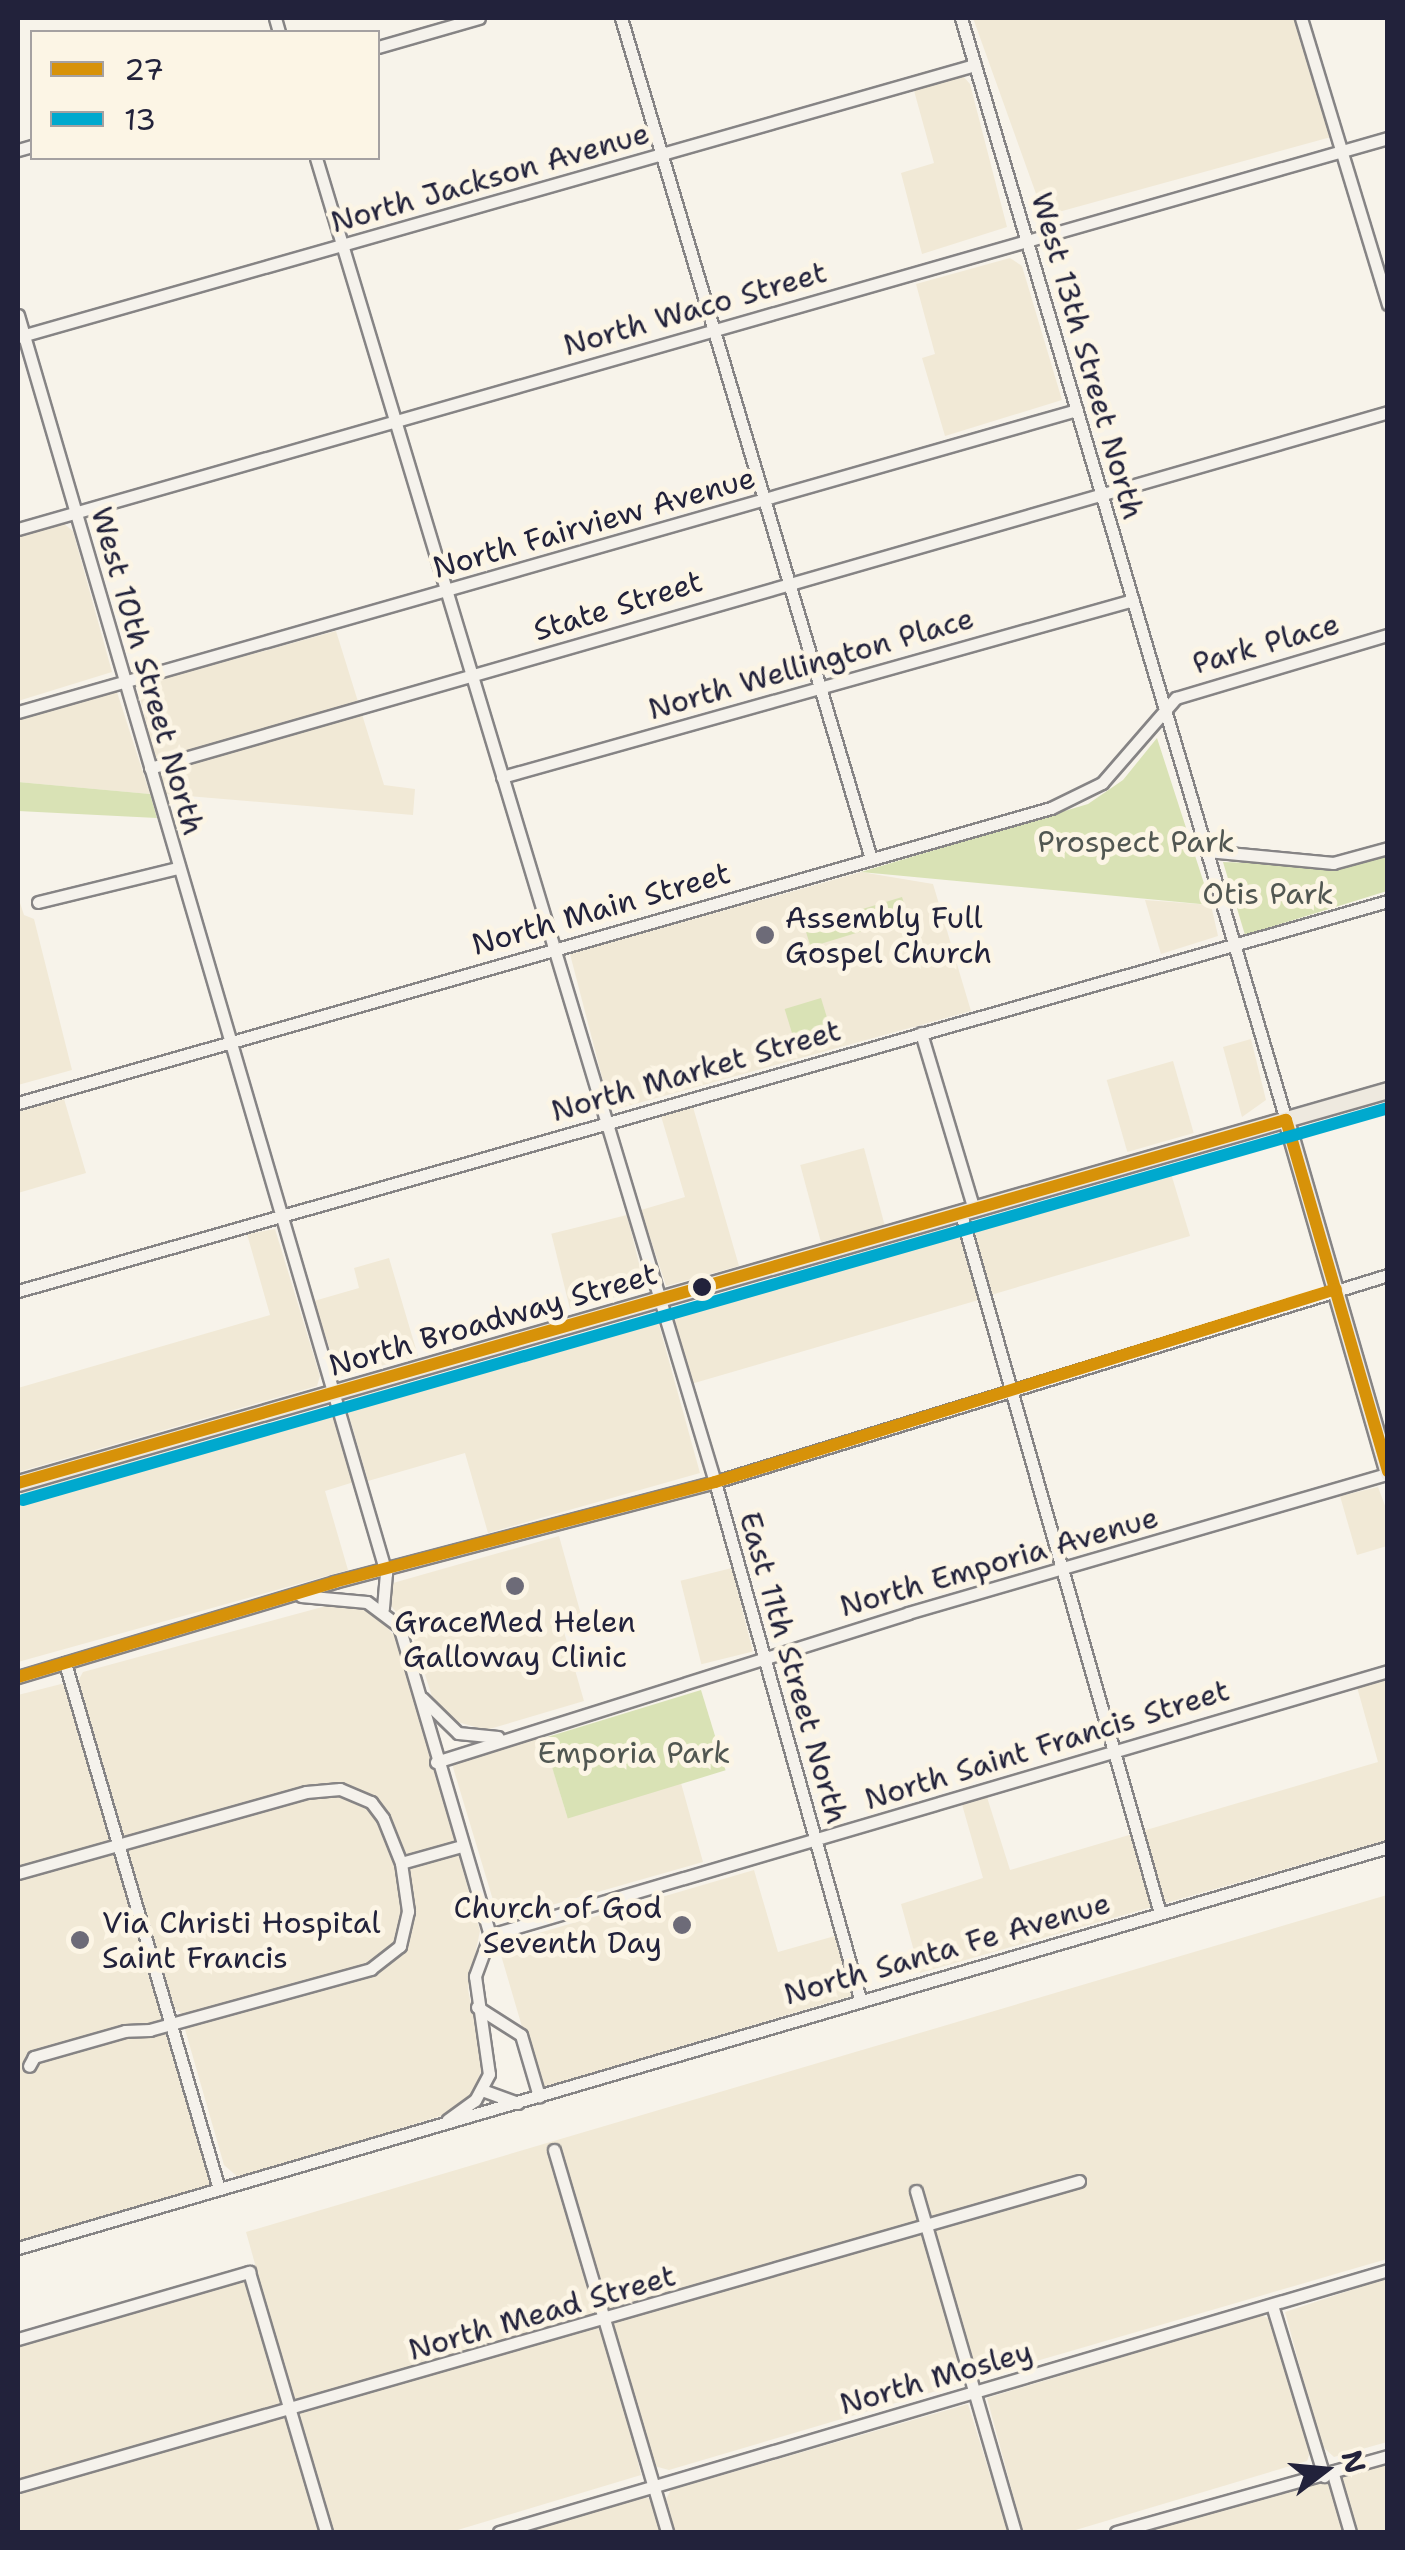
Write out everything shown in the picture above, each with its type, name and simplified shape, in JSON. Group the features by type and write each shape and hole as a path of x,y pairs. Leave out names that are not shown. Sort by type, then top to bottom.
{"main road":[{"name":"North Broadway Street","path":"18,1484 1388,1090"},
{"path":"1286,1120 1388,1474"}],"street":[{"path":"380,45 479,18"},
{"path":"621,18 871,859"},
{"name":"West 13th Street North","path":"961,18 1286,1120"},
{"path":"1301,18 1388,304"},
{"name":"North Jackson Avenue","path":"21,336 975,65"},
{"name":"North Waco Street","path":"18,529 1388,138"},
{"name":"East 11th Street North","path":"317,160 714,1482 860,1999"},
{"name":"West 10th Street North","path":"18,314 21,336 386,1573"},
{"name":"North Fairview Avenue","path":"18,712 1077,410"},
{"path":"1102,494 1388,412"},
{"name":"State Street","path":"150,768 1102,494"},
{"name":"North Wellington Place","path":"502,776 1133,600"},
{"name":"Park Place","path":"1163,708 1187,693 1388,635"},
{"name":"North Main Street","path":"18,1102 1083,796 1115,772 1163,708"},
{"path":"1206,851 1333,863 1388,848"},
{"path":"38,902 178,868"},
{"name":"North Market Street","path":"18,1290 1388,901"},
{"path":"921,1033 1013,1389 1160,1913"},
{"path":"18,1677 714,1482 1388,1275"},
{"name":"North Emporia Avenue","path":"436,1762 764,1658 1388,1474"},
{"path":"383,1610 386,1573"},
{"path":"297,1596 348,1597 383,1610 399,1626 490,1935 476,1976 478,2007 488,2046 482,2090 442,2123"},
{"path":"65,1663 219,2189"},
{"name":"North Saint Francis Street","path":"490,1935 1388,1671"},
{"name":"North Emporia Avenue","path":"417,1691 458,1734 512,1736"},
{"path":"18,1873 325,1788 371,1802 401,1863 406,1935 384,1962 172,2024 34,2057 28,2066"},
{"path":"401,1863 462,1846"},
{"name":"North Santa Fe Avenue","path":"18,2248 442,2123 522,2104 860,1999 1388,1848"},
{"path":"478,2007 521,2035 539,2096"},
{"path":"482,2090 522,2104"},
{"path":"554,2150 668,2532"},
{"name":"North Mead Street","path":"18,2486 604,2322 1079,2181"},
{"path":"916,2190 1016,2532"},
{"name":"North Mosley","path":"499,2532 1388,2270"},
{"path":"18,2339 248,2272 326,2532"},
{"path":"1272,2305 1350,2532"},
{"path":"1116,2532 1388,2456"}],"shaded area":[{"path":"973,18 1296,18 1331,137 1044,216"},
{"path":"962,75 970,84 1007,227 922,254 901,173 934,163 913,87"},
{"path":"1010,258 1022,266 1062,400 945,436 922,358 935,354 916,284"},
{"path":"63,523 73,531 112,672 18,701 18,536"},
{"path":"336,631 384,785 415,789 413,815 164,794 137,686"},
{"path":"117,692 150,794 18,782 18,717"},
{"path":"861,872 933,884 971,1011 617,1109 609,1104 570,954"},
{"path":"18,897 24,915 34,919 72,1070 18,1085"},
{"path":"1145,900 1211,905 1218,936 1161,954"},
{"path":"1251,1039 1266,1100 1242,1117 1223,1047"},
{"path":"1173,1061 1194,1133 1127,1152 1107,1080"},
{"path":"64,1099 86,1173 18,1193 18,1112"},
{"path":"693,1107 739,1266 666,1286 641,1210 685,1197 661,1116"},
{"path":"864,1148 885,1225 821,1242 800,1165"},
{"path":"1169,1167 1190,1236 991,1295 973,1231 977,1221"},
{"path":"627,1215 646,1290 570,1309 551,1234"},
{"path":"950,1227 960,1230 982,1299 691,1384 670,1315 675,1307"},
{"path":"275,1229 320,1376 317,1386 18,1472 18,1388 270,1315 247,1234"},
{"path":"389,1258 418,1356 339,1377 314,1301 359,1288 354,1268"},
{"path":"656,1314 700,1473 488,1533 465,1453 368,1481 347,1409 351,1399"},
{"path":"330,1406 354,1482 325,1491 348,1570 18,1662 18,1494"},
{"path":"1378,1487 1387,1511 1387,1546 1357,1555 1340,1496"},
{"path":"559,1536 582,1618 562,1625 584,1701 486,1730 454,1721 433,1700 411,1630 391,1606 393,1583"},
{"path":"732,1568 753,1651 701,1664 681,1581"},
{"path":"337,1603 368,1608 398,1639 480,1931 468,1989 483,2065 473,2096 450,2113 239,2178 224,2165 180,2012 170,2007 77,1683 83,1672"},
{"path":"1387,1679 1387,1840 920,1973 901,1904 983,1878 961,1801 986,1794 1010,1870 1378,1762 1357,1687"},
{"name":"Via Christi Hospital Saint Francis","path":"65,1683 215,2185 18,2241 18,1695"},
{"path":"543,1736 567,1816 681,1783 703,1862 499,1920 452,1764"},
{"path":"754,1870 778,1952 835,1936 851,1996 540,2088 498,1945"},
{"path":"1387,1895 1387,2259 985,2376 976,2369 958,2306 945,2309 964,2373 960,2384 669,2470 654,2466 634,2397 623,2399 641,2475 451,2532 18,2532 18,2341 257,2271 246,2232"},
{"path":"1387,2278 1387,2442 1334,2457 1321,2445 1285,2312"},
{"path":"1261,2315 1272,2320 1311,2450 1307,2461 1069,2532 1023,2532 987,2398"},
{"path":"968,2404 1008,2532 675,2532 666,2499 671,2490"},
{"path":"1387,2460 1387,2532 1132,2532"},
{"path":"643,2498 649,2498 661,2532 525,2532"}],"green space":[{"name":"Prospect Park","path":"1157,738 1211,905 861,872 1088,804 1123,780"},
{"path":"18,782 150,794 157,818 18,811"},
{"name":"Otis Park","path":"1387,852 1387,891 1245,935 1223,862 1335,866"},
{"path":"902,897 908,917 811,947 804,927"},
{"path":"821,998 831,1031 795,1042 785,1009"},
{"name":"Emporia Park","path":"701,1690 726,1770 568,1819 543,1738"}],"transit line":[{"name":"13","path":"23,1500 1388,1108"},
{"name":"27","path":"18,1483 1286,1120 1388,1471"},
{"name":"27","path":"18,1677 334,1582 715,1482 1336,1289"}],"place":[{"name":"Assembly Full Gospel Church","path":"765,935"},
{"name":"GraceMed Helen Galloway Clinic","path":"515,1586"},
{"name":"Church of God Seventh Day","path":"682,1925"},
{"name":"Via Christi Hospital Saint Francis","path":"80,1940"}]}
